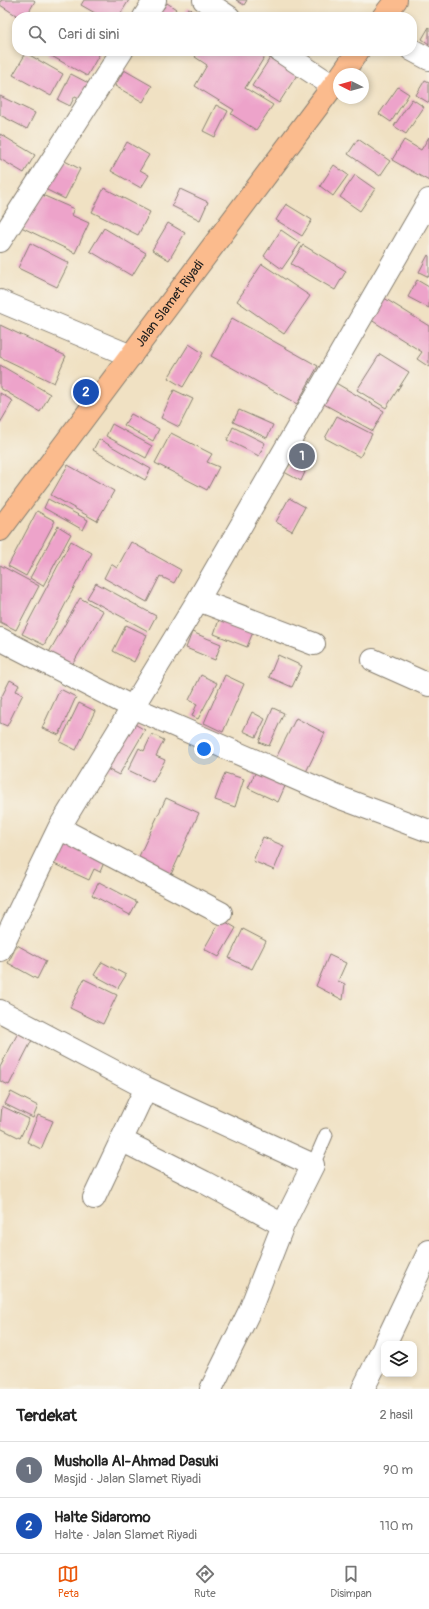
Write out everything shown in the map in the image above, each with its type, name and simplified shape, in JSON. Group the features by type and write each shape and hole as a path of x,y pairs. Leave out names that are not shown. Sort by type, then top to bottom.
{"main road":[{"path":"387,12 396,0"},
{"name":"Jalan Slamet Riyadi","path":"346,68 354,56"},
{"name":"Jalan Slamet Riyadi","path":"0,530 333,86"}],"street":[{"path":"147,12 155,0"},
{"path":"204,0 222,12"},
{"path":"417,53 429,60"},
{"path":"0,241 119,56"},
{"path":"290,56 333,77"},
{"path":"0,948 59,828 198,600 429,200"},
{"path":"0,301 131,356"},
{"path":"198,600 314,644"},
{"path":"0,639 132,707 338,797 429,831"},
{"path":"373,660 429,686"},
{"path":"59,828 221,913"},
{"path":"0,1011 146,1088 312,1165 283,1225 250,1310 211,1389"},
{"path":"94,1198 146,1088"},
{"path":"121,1140 204,1182 283,1225"},
{"path":"387,1341 429,1250"},
{"path":"363,1389 381,1353"}],"lane":[{"path":"312,1165 326,1135"}],"building":[{"path":"1,0 35,1 29,12 12,13 0,5"},
{"path":"84,0 129,0 122,12 93,12 81,5"},
{"path":"236,0 247,0 244,5"},
{"path":"167,3 176,9 174,12 155,12 159,6 163,9"},
{"path":"188,8 195,12 185,12"},
{"path":"429,27 429,44 422,39"},
{"path":"24,56 31,56 63,74 51,96 13,75"},
{"path":"52,56 98,56 87,76"},
{"path":"265,56 245,88 273,105 256,130 231,114 234,110 195,86 207,65 195,57"},
{"path":"270,58 297,75 279,103 252,86"},
{"path":"124,70 152,86 143,102 115,86"},
{"path":"71,74 94,86 86,101 75,96 70,106 58,100"},
{"path":"425,80 429,82 429,103 416,95"},
{"path":"398,87 409,94 391,122 379,114"},
{"path":"0,96 35,113 27,129 0,115"},
{"path":"412,99 424,107 406,134 394,126"},
{"path":"216,105 228,111 215,137 203,131"},
{"path":"0,134 35,155 24,173 0,159"},
{"path":"429,137 429,181 392,160 404,140 421,150"},
{"path":"358,139 390,161 380,176 348,154"},
{"path":"127,142 149,155 140,170 149,175 141,188 111,171"},
{"path":"61,159 80,169 65,199 45,189"},
{"path":"334,165 348,175 333,196 320,186"},
{"path":"355,175 375,189 360,211 340,197"},
{"path":"104,188 150,212 138,235 92,212"},
{"path":"180,189 208,202 200,220 172,206"},
{"path":"40,194 74,209 71,215 89,223 75,253 19,226"},
{"path":"286,204 312,220 302,236 276,220"},
{"path":"168,223 185,233 169,260 152,250"},
{"path":"104,228 146,253 132,276 90,251"},
{"path":"281,230 300,243 282,269 264,256"},
{"path":"30,243 69,263 57,287 18,268"},
{"path":"303,245 346,271 335,290 291,264"},
{"path":"428,255 429,256 429,277 419,272"},
{"path":"262,264 310,296 284,334 237,301"},
{"path":"417,280 429,287 429,308 408,297"},
{"path":"381,296 429,326 429,367 417,359 422,352 368,318"},
{"path":"232,318 318,366 297,404 211,356"},
{"path":"0,325 66,356 54,383 0,357"},
{"path":"189,344 203,353 183,387 168,378"},
{"path":"380,354 409,372 386,408 357,390"},
{"path":"0,365 50,394 40,412 0,388"},
{"path":"334,382 384,411 373,431 322,403"},
{"path":"174,390 193,399 179,427 161,418"},
{"path":"0,393 13,401 0,423"},
{"path":"239,410 273,425 267,438 233,422"},
{"path":"131,414 159,429 153,441 124,425"},
{"path":"337,416 372,434 360,457 325,438"},
{"path":"112,424 152,446 146,458 106,436"},
{"path":"233,427 265,443 259,456 227,440"},
{"path":"171,433 212,454 207,462 219,467 207,490 155,463"},
{"path":"99,439 151,469 145,480 93,450"},
{"path":"289,463 305,472 301,481 284,472"},
{"path":"68,465 114,491 97,521 51,495"},
{"path":"289,498 305,507 292,531 276,522"},
{"path":"48,499 88,520 83,530 44,508"},
{"path":"37,511 55,521 26,576 8,566"},
{"path":"58,526 71,534 43,586 30,578"},
{"path":"71,541 92,553 44,645 22,634"},
{"path":"131,542 181,570 174,583 160,576 147,602 104,578 111,564 117,568"},
{"path":"0,565 39,586 16,630 0,622"},
{"path":"96,583 156,616 148,631 87,598"},
{"path":"80,598 103,611 71,667 48,654"},
{"path":"221,614 255,627 247,647 214,634"},
{"path":"126,625 147,635 134,662 113,651"},
{"path":"192,632 221,644 215,660 186,648"},
{"path":"278,655 302,666 292,687 269,677"},
{"path":"201,675 217,683 198,719 192,716 197,704 189,700"},
{"path":"225,675 244,684 223,732 204,723"},
{"path":"10,680 19,685 16,691 23,694 7,726 0,723 0,700"},
{"path":"60,689 76,697 59,735 42,728"},
{"path":"79,703 95,711 76,750 60,742"},
{"path":"273,708 284,713 269,746 259,742"},
{"path":"252,712 265,719 256,737 243,731"},
{"path":"296,718 325,733 306,772 276,758"},
{"path":"131,722 145,730 119,775 105,768"},
{"path":"152,734 164,740 156,756 165,760 153,782 128,770 139,748 144,751"},
{"path":"256,771 286,784 278,802 248,788"},
{"path":"225,773 244,779 235,807 215,800"},
{"path":"166,798 199,813 168,881 135,865"},
{"path":"263,837 284,846 274,870 253,861"},
{"path":"62,840 105,860 100,872 94,869 89,880 52,863"},
{"path":"99,882 137,902 130,915 92,895"},
{"path":"221,919 236,928 219,957 204,949"},
{"path":"243,929 266,941 252,969 229,958"},
{"path":"17,945 46,961 37,979 8,963"},
{"path":"329,955 346,963 338,981 345,984 343,1000 316,986"},
{"path":"102,962 126,975 118,988 94,975"},
{"path":"84,979 117,995 103,1024 70,1008"},
{"path":"18,1033 32,1040 9,1085 0,1081 0,1067"},
{"path":"11,1092 38,1106 33,1118 5,1104"},
{"path":"2,1106 29,1119 20,1138 0,1128"},
{"path":"38,1115 53,1121 41,1149 27,1142"}],"place":[{"name":"Halte Sidaromo","path":"86,392"},
{"name":"Musholla Al-Ahmad Dasuki","path":"302,456"}]}
